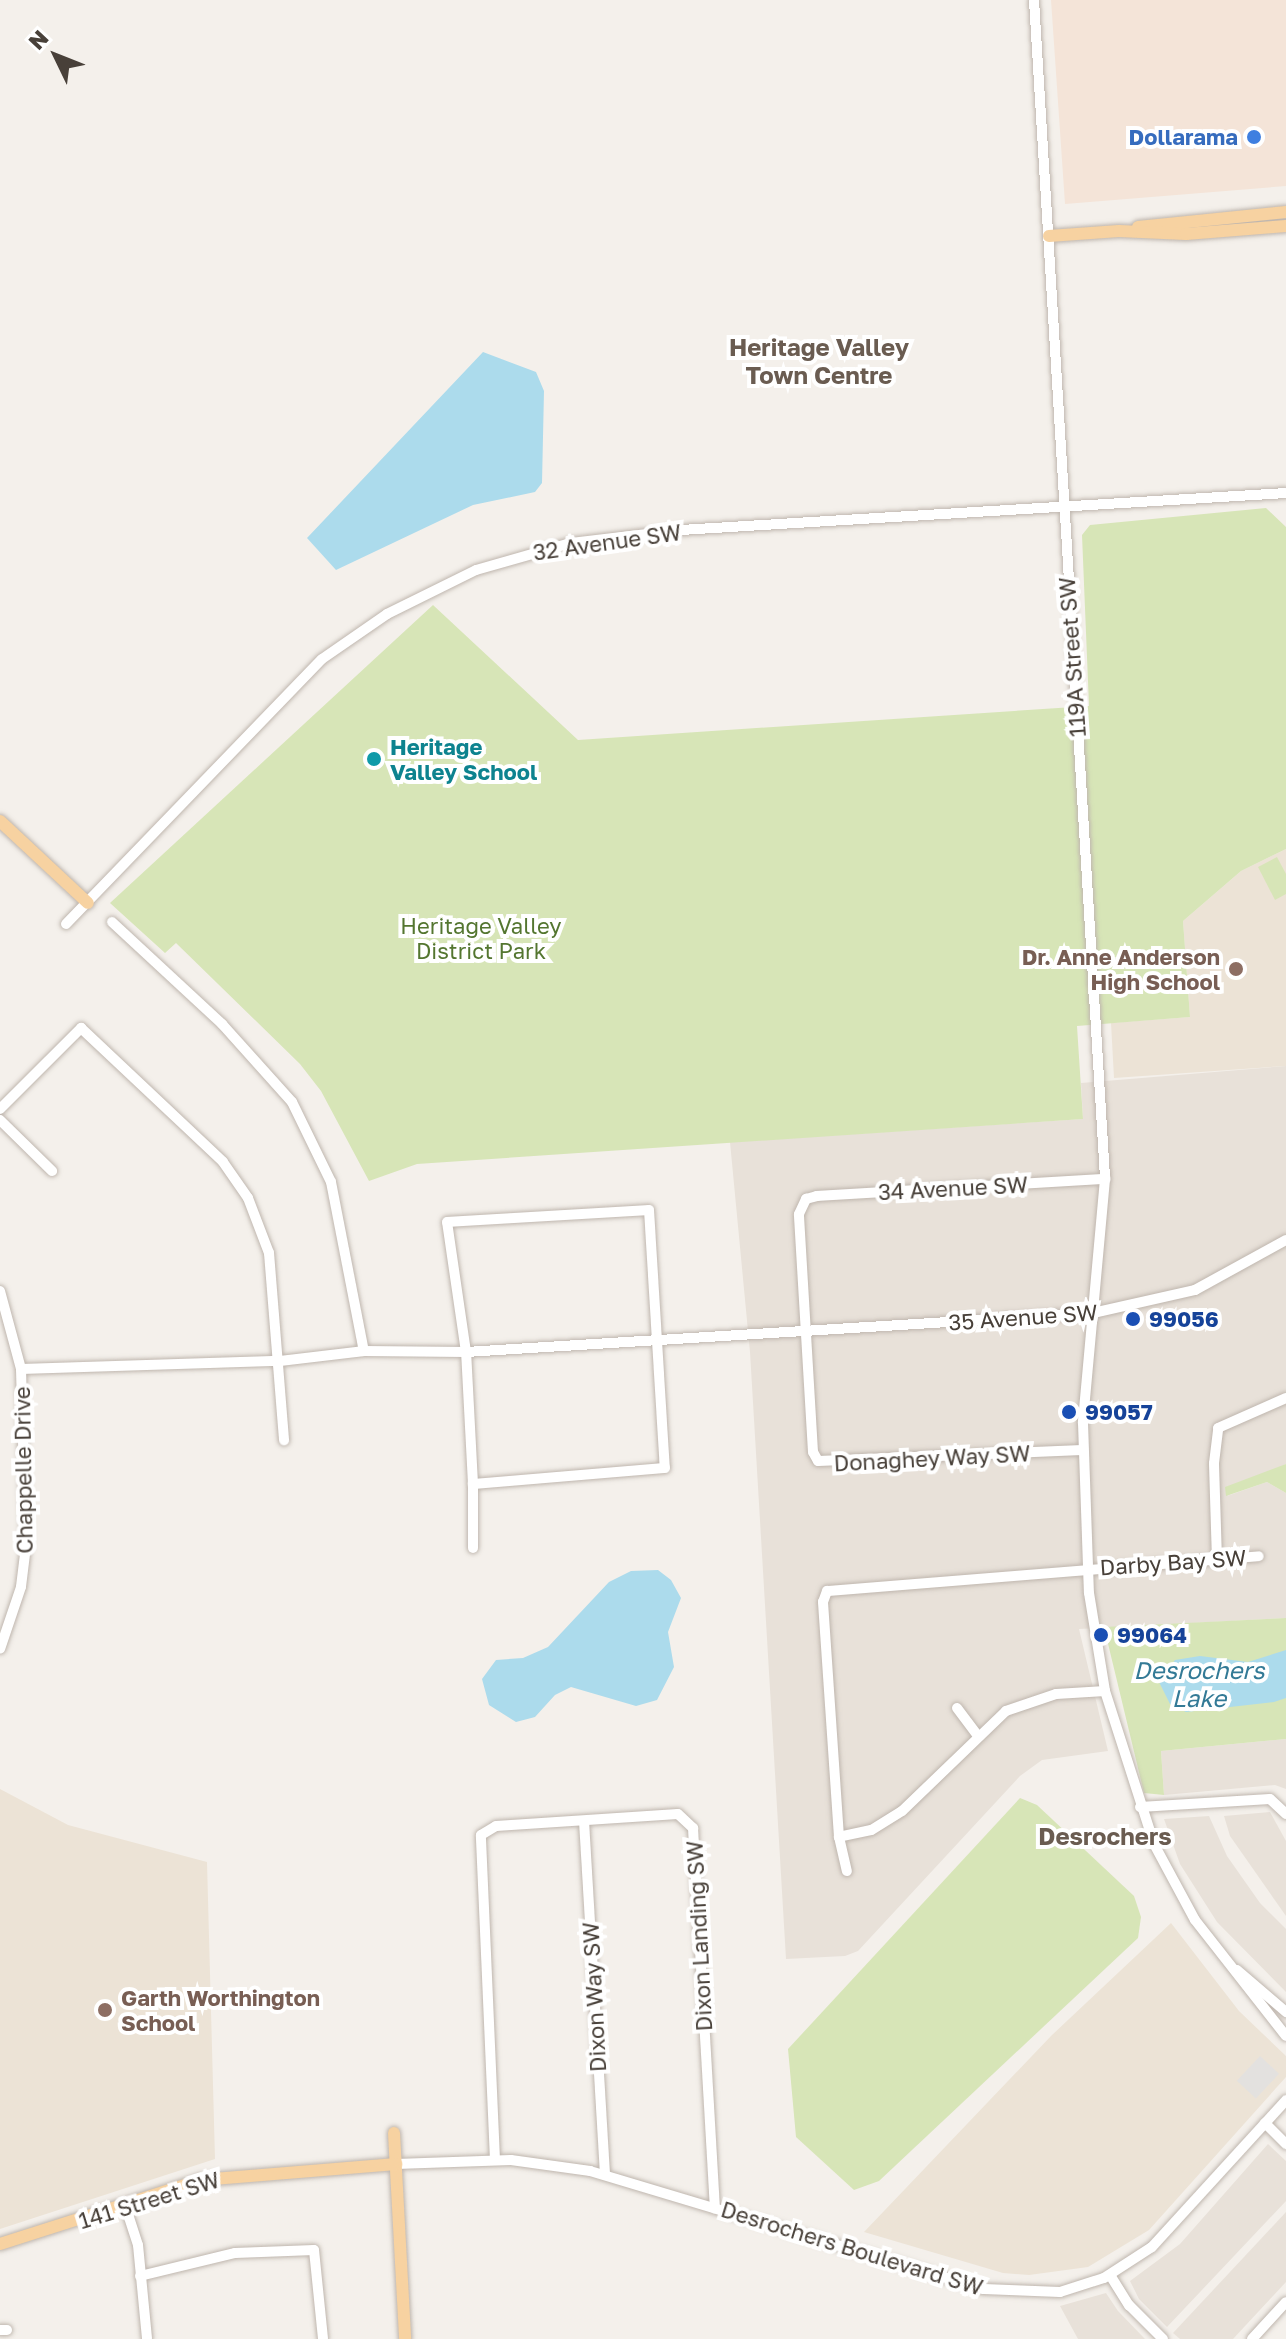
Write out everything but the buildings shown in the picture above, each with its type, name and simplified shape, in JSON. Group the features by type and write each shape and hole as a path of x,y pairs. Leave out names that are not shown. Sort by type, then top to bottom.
{"main road":[{"path":"1049,236 1286,212"},
{"path":"1119,231 1186,234 1286,226"},
{"path":"0,821 88,903"},
{"path":"394,2133 405,2339"},
{"name":"141 Street SW","path":"0,2244 210,2178 396,2164"}],"street":[{"name":"119A Street SW","path":"1034,0 1105,1179 1082,1450 1087,1569 1105,1691 1140,1807 1181,1898 1226,1961"},
{"name":"32 Avenue SW","path":"66,924 322,659 387,614 458,577 541,549 642,533 1286,493"},
{"path":"112,922 222,1024 292,1102 331,1182 364,1351"},
{"path":"0,1109 75,1031 88,1031 223,1162 248,1198 269,1253 284,1440"},
{"path":"0,1120 52,1171"},
{"name":"34 Avenue SW","path":"806,1330 803,1203 817,1196 1105,1179"},
{"path":"473,1484 665,1468 649,1210 463,1217 447,1222 444,1229 466,1352 473,1548"},
{"name":"35 Avenue SW","path":"21,1369 280,1361 364,1351 466,1352 1093,1313 1195,1290 1286,1240"},
{"name":"Chappelle Drive","path":"0,1291 21,1369 26,1546 21,1587 0,1649"},
{"name":"Donaghey Way SW","path":"806,1330 813,1452 823,1463 1082,1450"},
{"path":"1217,1560 1218,1428 1286,1398"},
{"name":"Darby Bay SW","path":"839,1837 827,1591 1259,1556"},
{"path":"847,1871 839,1837 871,1830 902,1811 977,1735 1028,1702 1105,1691"},
{"path":"957,1708 977,1735"},
{"path":"1140,1807 1270,1799 1286,1814"},
{"name":"Dixon Landing SW","path":"495,2160 478,1843 490,1827 678,1814 693,1828 715,2208"},
{"name":"Dixon Way SW","path":"584,1821 605,2174"},
{"path":"1226,1961 1286,2012"},
{"path":"1226,1961 1286,2036"},
{"name":"Desrochers Boulevard SW","path":"396,2164 495,2160 605,2174 984,2289 1060,2292 1110,2275 1166,2234 1286,2100"},
{"path":"1265,2123 1286,2144"},
{"path":"125,2205 138,2245 147,2339"},
{"path":"140,2276 235,2253 314,2250 323,2339"},
{"path":"1110,2275 1129,2305 1163,2339"},
{"path":"1252,2339 1286,2302"}],"shaded area":[{"path":"1051,0 1286,0 1286,186 1065,204"},
{"name":"Dr. Anne Anderson High School","path":"1286,849 1286,1066 1114,1078 1111,1023 1190,1017 1183,921 1241,871"},
{"path":"1286,1066 1286,1464 1227,1496 1267,1482 1286,1493 1286,1618 1079,1629 1108,1751 1042,1760 1020,1776 858,1951 845,1956 786,1959 750,1352 730,1142 1083,1119 1081,1083"},
{"path":"1286,1739 1286,1789 1275,1785 1164,1795 1161,1751"},
{"name":"Garth Worthington School","path":"0,1789 68,1825 207,1862 215,2159 0,2229"},
{"path":"1270,1812 1286,1841 1286,1916 1230,1836 1224,1816"},
{"path":"1209,1816 1227,1856 1260,1903 1286,1929 1286,1992 1217,1922 1180,1864 1164,1819"},
{"path":"1171,1923 1239,2011 1286,2056 1286,2077 1149,2230 1088,2267 1029,2275 1003,2273 864,2232 1051,2036"},
{"path":"1260,2056 1279,2074 1256,2099 1237,2081"},
{"path":"1268,2144 1286,2161 1286,2201 1167,2327 1139,2299 1130,2281 1180,2244"},
{"path":"1286,2212 1286,2282 1233,2339 1180,2339 1173,2333"},
{"path":"1106,2293 1118,2311 1145,2339 1078,2339 1060,2306"}],"green space":[{"name":"Heritage Valley District Park","path":"1266,508 1286,527 1286,849 1241,871 1183,921 1190,1017 1077,1026 1083,1119 417,1164 369,1181 321,1091 300,1064 176,943 165,953 110,903 433,605 578,740 1089,706 1082,535 1090,525"},
{"path":"1277,857 1286,874 1286,894 1275,900 1258,867"},
{"path":"1286,1464 1286,1493 1267,1482 1226,1496 1225,1487"},
{"path":"1286,1618 1286,1739 1161,1751 1164,1795 1144,1793 1104,1627"},
{"path":"1020,1798 1037,1805 1134,1896 1141,1917 1138,1938 879,2181 854,2190 796,2137 788,2049"}],"water":[{"path":"483,352 536,372 544,391 542,483 535,492 473,505 336,570 307,538"},
{"path":"658,1570 671,1580 681,1598 668,1632 674,1667 657,1700 636,1706 571,1687 555,1695 535,1717 516,1722 489,1705 482,1679 496,1660 523,1658 548,1647 609,1582 631,1571"},
{"name":"Desrochers Lake","path":"1286,1650 1286,1698 1274,1702 1186,1712 1170,1704 1159,1682 1175,1660 1200,1656 1248,1662"}],"place":[{"name":"Dollarama","path":"1254,137"},
{"name":"Heritage Valley School","path":"374,759"},
{"name":"Dr. Anne Anderson High School","path":"1236,969"},
{"name":"99056","path":"1133,1319"},
{"name":"99057","path":"1069,1412"},
{"name":"99064","path":"1101,1635"},
{"name":"Garth Worthington School","path":"105,2010"}],"district":[{"name":"Heritage Valley Town Centre","path":"819,361"},
{"name":"Desrochers","path":"1105,1836"}]}
